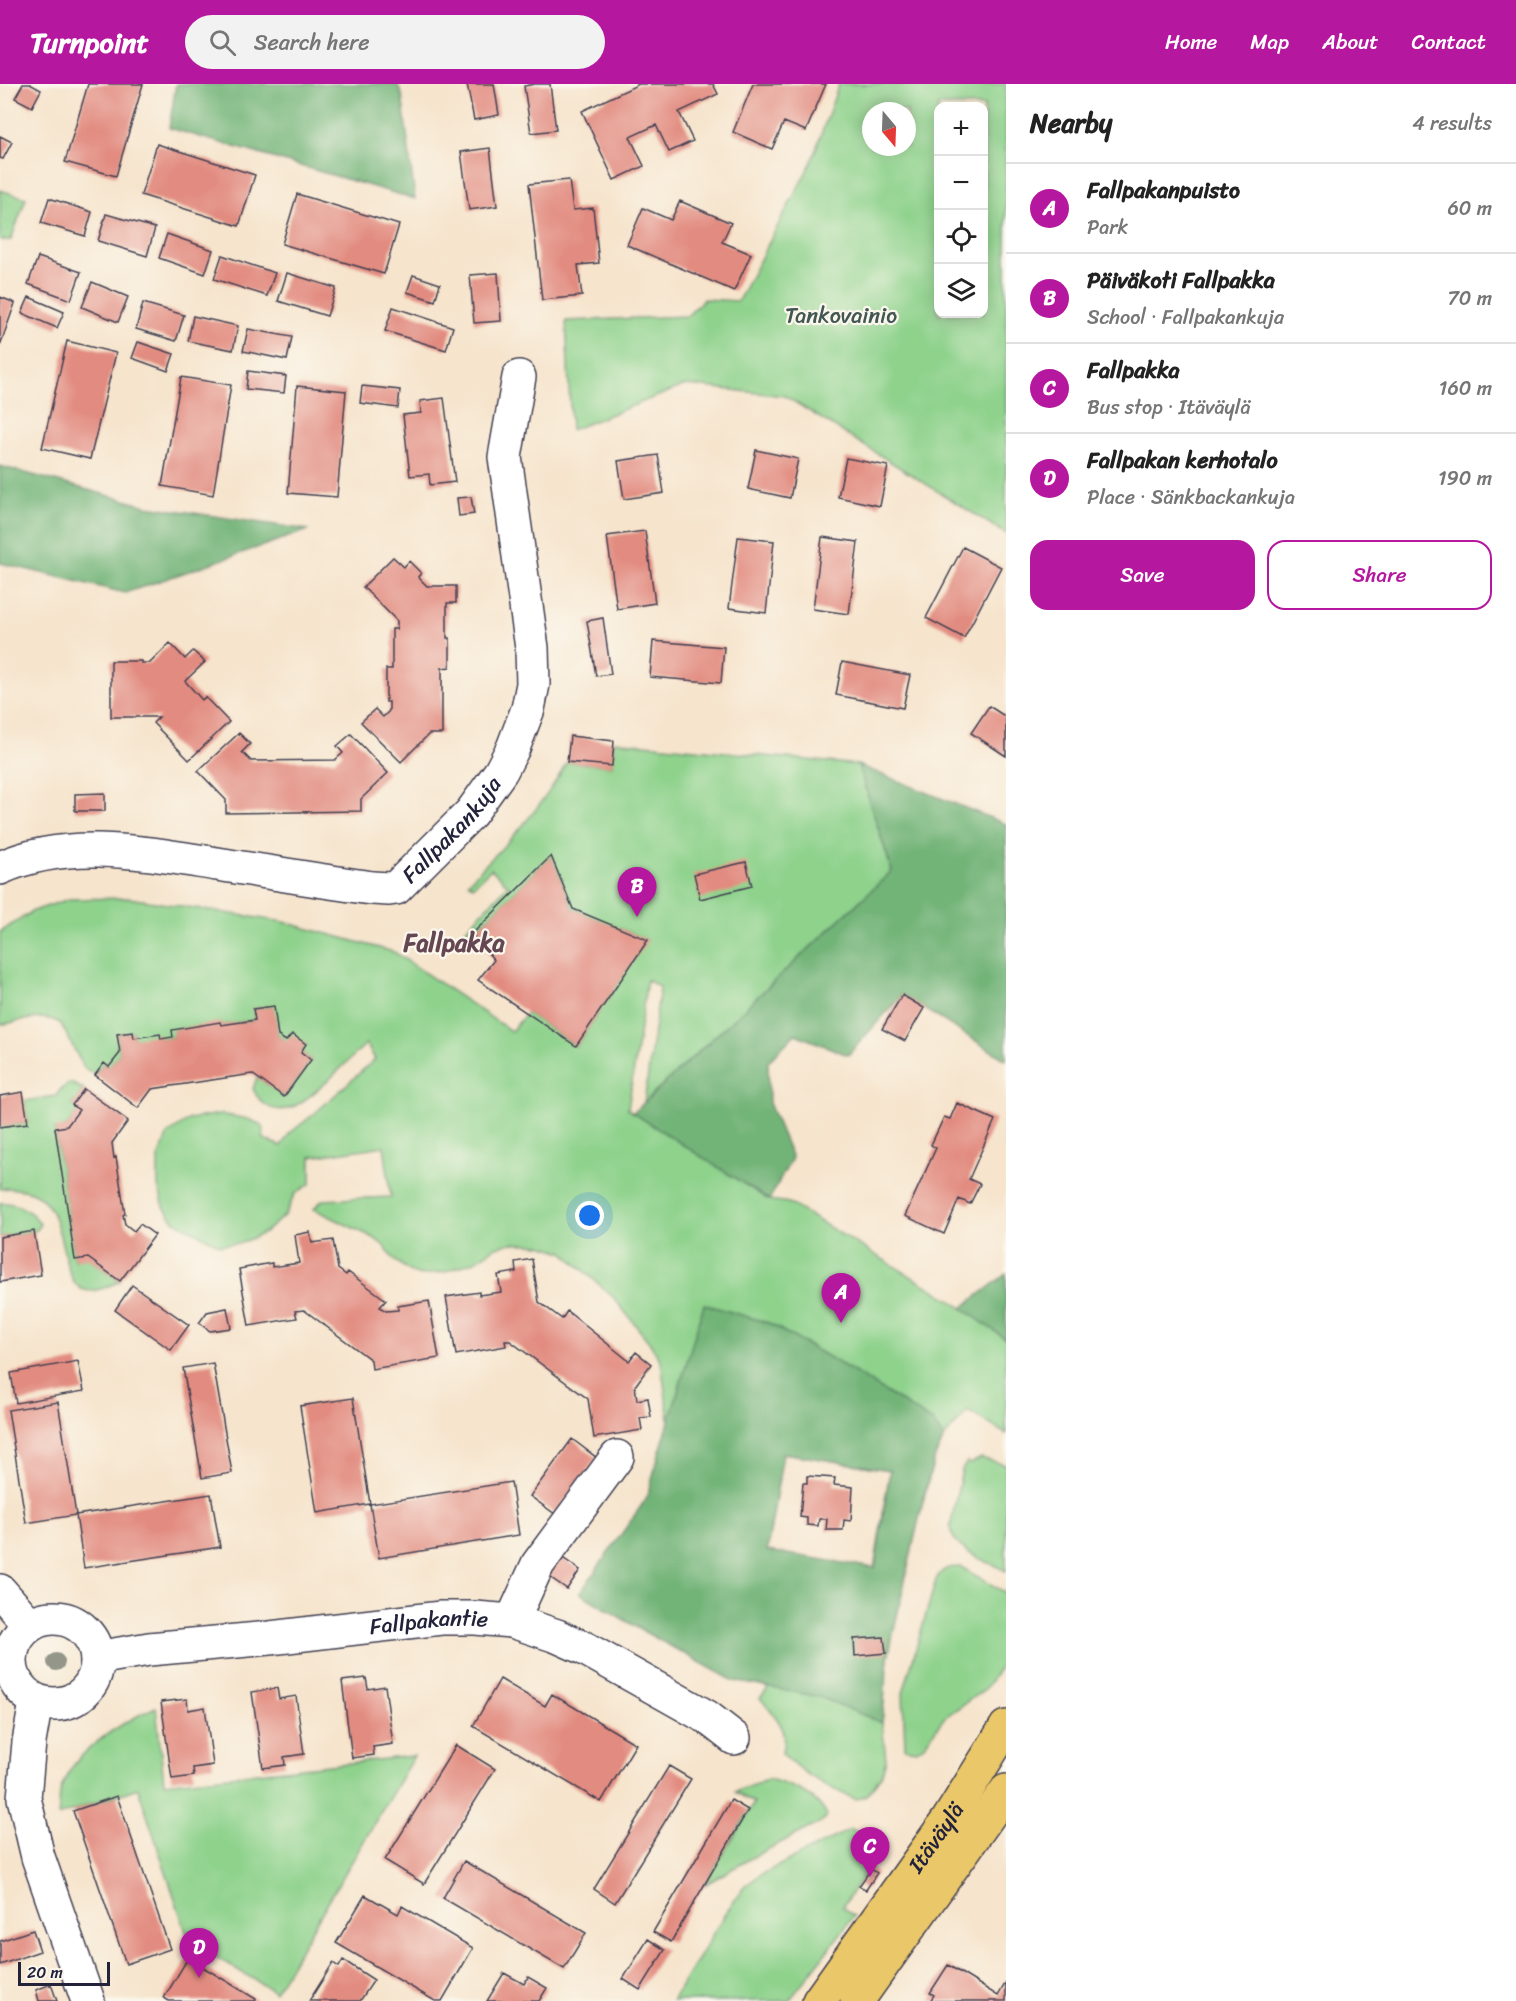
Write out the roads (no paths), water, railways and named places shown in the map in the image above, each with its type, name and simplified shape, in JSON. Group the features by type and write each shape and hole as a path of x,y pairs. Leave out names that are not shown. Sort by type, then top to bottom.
{"main road":[{"name":"Itäväylä","path":"819,2001 948,1820 1006,1727"},
{"name":"Itäväylä","path":"856,2001 1006,1791"}],"street":[{"name":"Fallpakankuja","path":"0,868 40,855 79,850 111,850 372,888 389,890 396,888 471,813 501,771 513,748 528,708 533,684 532,648 505,457 519,377"},
{"path":"512,1621 538,1564 617,1457"},
{"path":"0,1591 30,1624"},
{"path":"59,1618 73,1622 85,1631 94,1644 97,1658 96,1673 90,1686 79,1697 66,1704 51,1705 36,1702 16,1684 11,1672 10,1658 13,1645 20,1633 30,1624 44,1619 59,1618"},
{"name":"Fallpakantie","path":"97,1658 149,1648 270,1638 441,1618 512,1621 584,1648 706,1717 734,1738"},
{"path":"36,1702 29,1742 24,1798 38,1857 88,2001"}],"place":[{"name":"Päiväkoti Fallpakka","path":"637,917"},
{"name":"Fallpakanpuisto","path":"841,1323"},
{"name":"Fallpakka","path":"870,1877"},
{"name":"Fallpakan kerhotalo","path":"199,1978"}],"district":[{"name":"Fallpakka","path":"454,943"}],"park label":[{"name":"Tankovainio","path":"841,315"}]}
